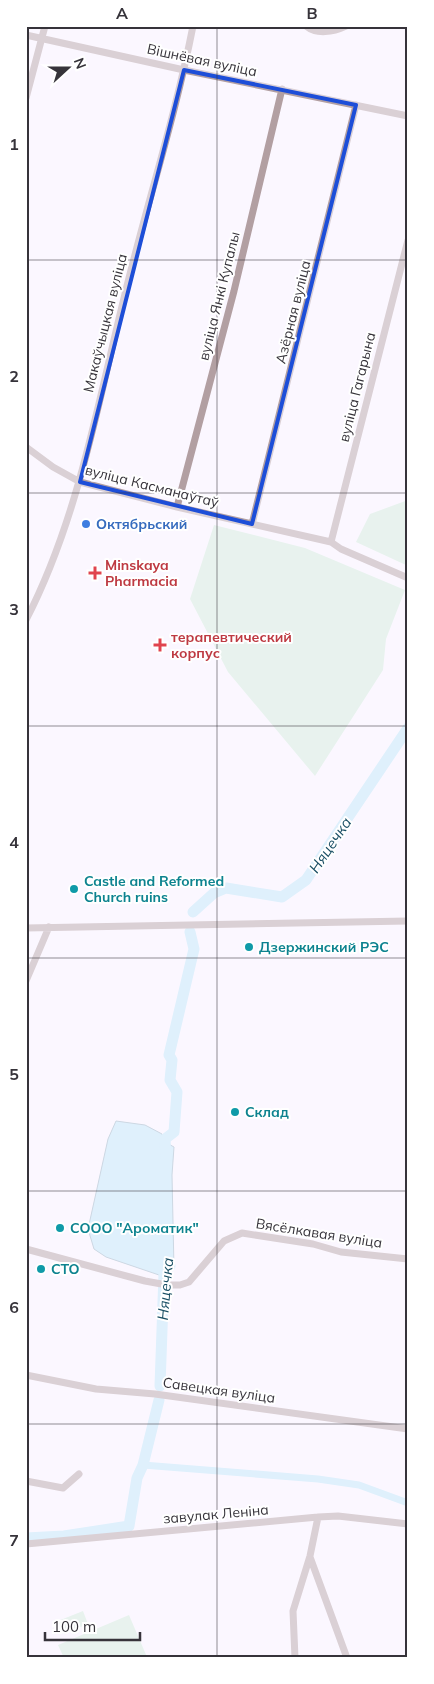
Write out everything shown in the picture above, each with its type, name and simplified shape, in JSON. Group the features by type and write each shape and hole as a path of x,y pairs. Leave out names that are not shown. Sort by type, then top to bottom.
{"street":[{"path":"26,98 45,26"},
{"name":"Макаўчыцкая вуліца","path":"26,620 51,568 80,482 132,264 184,70 193,26"},
{"path":"305,27 316,31 334,31 346,26"},
{"name":"Вішнёвая вуліца","path":"26,35 408,116"},
{"name":"вуліца Янкі Купалы","path":"177,507 234,291 282,90"},
{"name":"Азёрная вуліца","path":"252,524 356,105"},
{"name":"вуліца Гагарына","path":"331,542 408,240"},
{"name":"вуліца Касманаўтаў","path":"26,447 52,467 80,482 177,507 331,542 341,549 408,578"},
{"path":"26,928 408,921"},
{"path":"26,981 49,927"},
{"name":"Вясёлкавая вуліца","path":"26,1249 145,1282 167,1286 189,1282 224,1241 242,1233 313,1244 341,1252 408,1259"},
{"name":"Савецкая вуліца","path":"26,1375 96,1389 154,1394 408,1429"},
{"path":"26,1481 63,1488 79,1474"},
{"name":"завулак Леніна","path":"26,1544 318,1517 338,1516 408,1524"},
{"path":"295,1658 293,1611 310,1556 318,1517"},
{"path":"310,1556 347,1658"}],"highlighted area":[{"path":"184,70 356,105 252,524 80,482"}],"green space":[{"path":"408,500 408,566 356,542 370,514"},
{"path":"214,525 305,548 405,590 386,639 383,670 315,776 228,672 190,599"},
{"path":"83,1611 88,1624 64,1634 58,1621"},
{"path":"129,1615 147,1657 64,1658 58,1645"}],"water":[{"path":"116,1121 145,1125 162,1134 165,1142 174,1147 172,1175 174,1269 162,1276 106,1257 94,1249 88,1229 108,1139"}],"waterway":[{"name":"Няцечка","path":"193,912 214,893 226,888 282,897 306,880 408,728"},
{"name":"Няцечка","path":"166,1158 165,1139 174,1132 177,1092 170,1080 172,1060 169,1055 194,949 190,932"},
{"name":"Няцечка","path":"160,1386 164,1274 170,1266 169,1261"},
{"name":"Няцечка","path":"26,1538 64,1536 129,1526 137,1478 143,1465 159,1400"},
{"path":"143,1465 318,1479 359,1485 408,1503"}],"place":[{"name":"Октябрьский","path":"86,524"},
{"name":"Minskaya Pharmacia","path":"95,573"},
{"name":"терапевтический корпус","path":"160,645"},
{"name":"Castle and Reformed Church ruins","path":"74,889"},
{"name":"Дзержинский РЭС","path":"249,947"},
{"name":"Склад","path":"235,1112"},
{"name":"СООО \"Ароматик\"","path":"60,1228"},
{"name":"СТО","path":"41,1269"}]}
